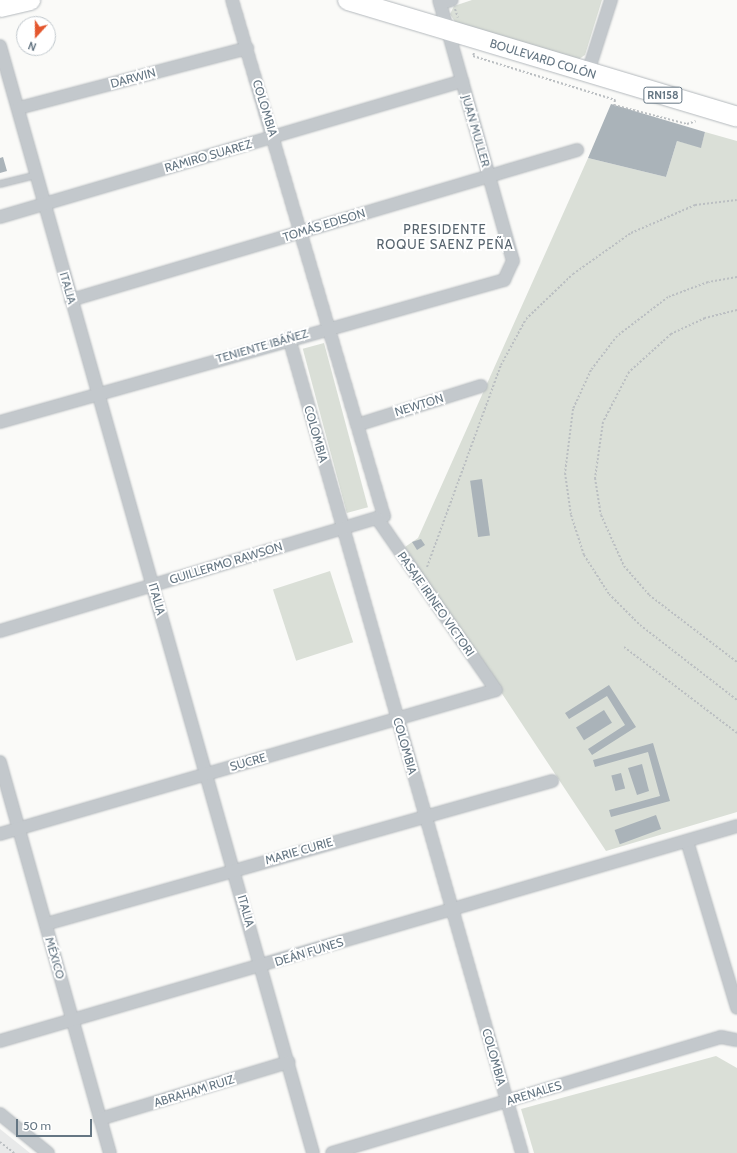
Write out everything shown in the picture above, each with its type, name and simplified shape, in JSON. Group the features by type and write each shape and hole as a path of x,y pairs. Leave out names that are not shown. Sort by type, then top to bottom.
{"highway":[{"path":"3,6 30,0"},
{"name":"BOULEVARD COLÓN","path":"348,0 454,27 588,72 737,117"}],"street":[{"name":"COLOMBIA","path":"232,0 302,231 357,425 380,517"},
{"path":"588,72 611,0"},
{"name":"JUAN MULLER","path":"439,2 454,27 462,81 513,261"},
{"path":"439,2 453,3"},
{"name":"ITALIA","path":"0,46 19,108 71,300 208,774 313,1153"},
{"name":"DARWIN","path":"19,108 247,48"},
{"name":"RAMIRO SUAREZ","path":"0,217 462,81"},
{"name":"TOMÁS EDISON","path":"71,300 577,150"},
{"name":"TENIENTE IBÁÑEZ","path":"0,422 328,327 497,284 510,272 513,261"},
{"name":"COLOMBIA","path":"289,338 424,816 522,1153"},
{"name":"NEWTON","path":"357,425 481,386"},
{"name":"GUILLERMO RAWSON","path":"0,631 380,517"},
{"name":"PASAJE IRINEO VICTORI","path":"380,517 496,690"},
{"name":"SUCRE","path":"0,834 398,720 496,690"},
{"name":"MÉXICO","path":"0,762 110,1153"},
{"name":"MARIE CURIE","path":"46,924 234,869 552,781"},
{"name":"DEÁN FUNES","path":"0,1041 262,966 737,826"},
{"path":"687,841 737,1008"},
{"name":"ARENALES","path":"332,1153 721,1037 737,1040"},
{"name":"ABRAHAM RUIZ","path":"100,1119 288,1062"},
{"path":"0,1114 48,1153"}],"lane":[{"path":"0,184 36,175"}],"path":[{"path":"453,3 454,27"},
{"path":"474,53 473,56 615,100 614,105 687,124 696,120 703,122"},
{"path":"427,567 501,365 526,319 572,274 631,233 666,215 695,205 737,200"},
{"path":"737,277 708,282 668,297 617,336 591,370 573,409 564,472 571,515 582,549 609,594 640,625 737,700"},
{"path":"737,310 705,318 671,334 630,372 603,422 595,478 607,533 632,576 664,607 737,662"},
{"path":"624,647 737,733"},
{"path":"0,1142 14,1153"}],"shaded area":[{"path":"472,0 602,0 585,55 579,59 455,22 450,14 454,6"},
{"path":"705,132 737,141 737,812 606,851 405,547 418,538 588,158 666,177 677,141 701,147"},
{"path":"324,343 368,507 347,513 303,349"},
{"path":"330,571 353,642 296,661 273,590"},
{"path":"716,1056 737,1068 737,1153 534,1153 521,1109"},
{"path":"0,1129 30,1153 0,1153"}],"building":[{"path":"611,104 705,132 701,148 677,141 666,177 588,158"},
{"path":"3,157 7,171 0,173 0,158"},
{"path":"482,479 490,535 478,537 470,481"},
{"path":"421,539 425,545 417,550 412,542"},
{"path":"609,685 636,727 592,755 588,749 625,725 607,696 569,719 565,713"},
{"path":"604,710 612,723 584,740 576,727"},
{"path":"653,743 670,801 611,817 609,810 660,796 648,752 595,767 593,760"},
{"path":"642,764 649,791 637,795 628,768"},
{"path":"621,773 625,788 615,791 611,776"},
{"path":"656,815 661,829 620,844 615,830"}],"district":[{"name":"PRESIDENTE ROQUE SAENZ PEÑA","path":"445,238"}]}
